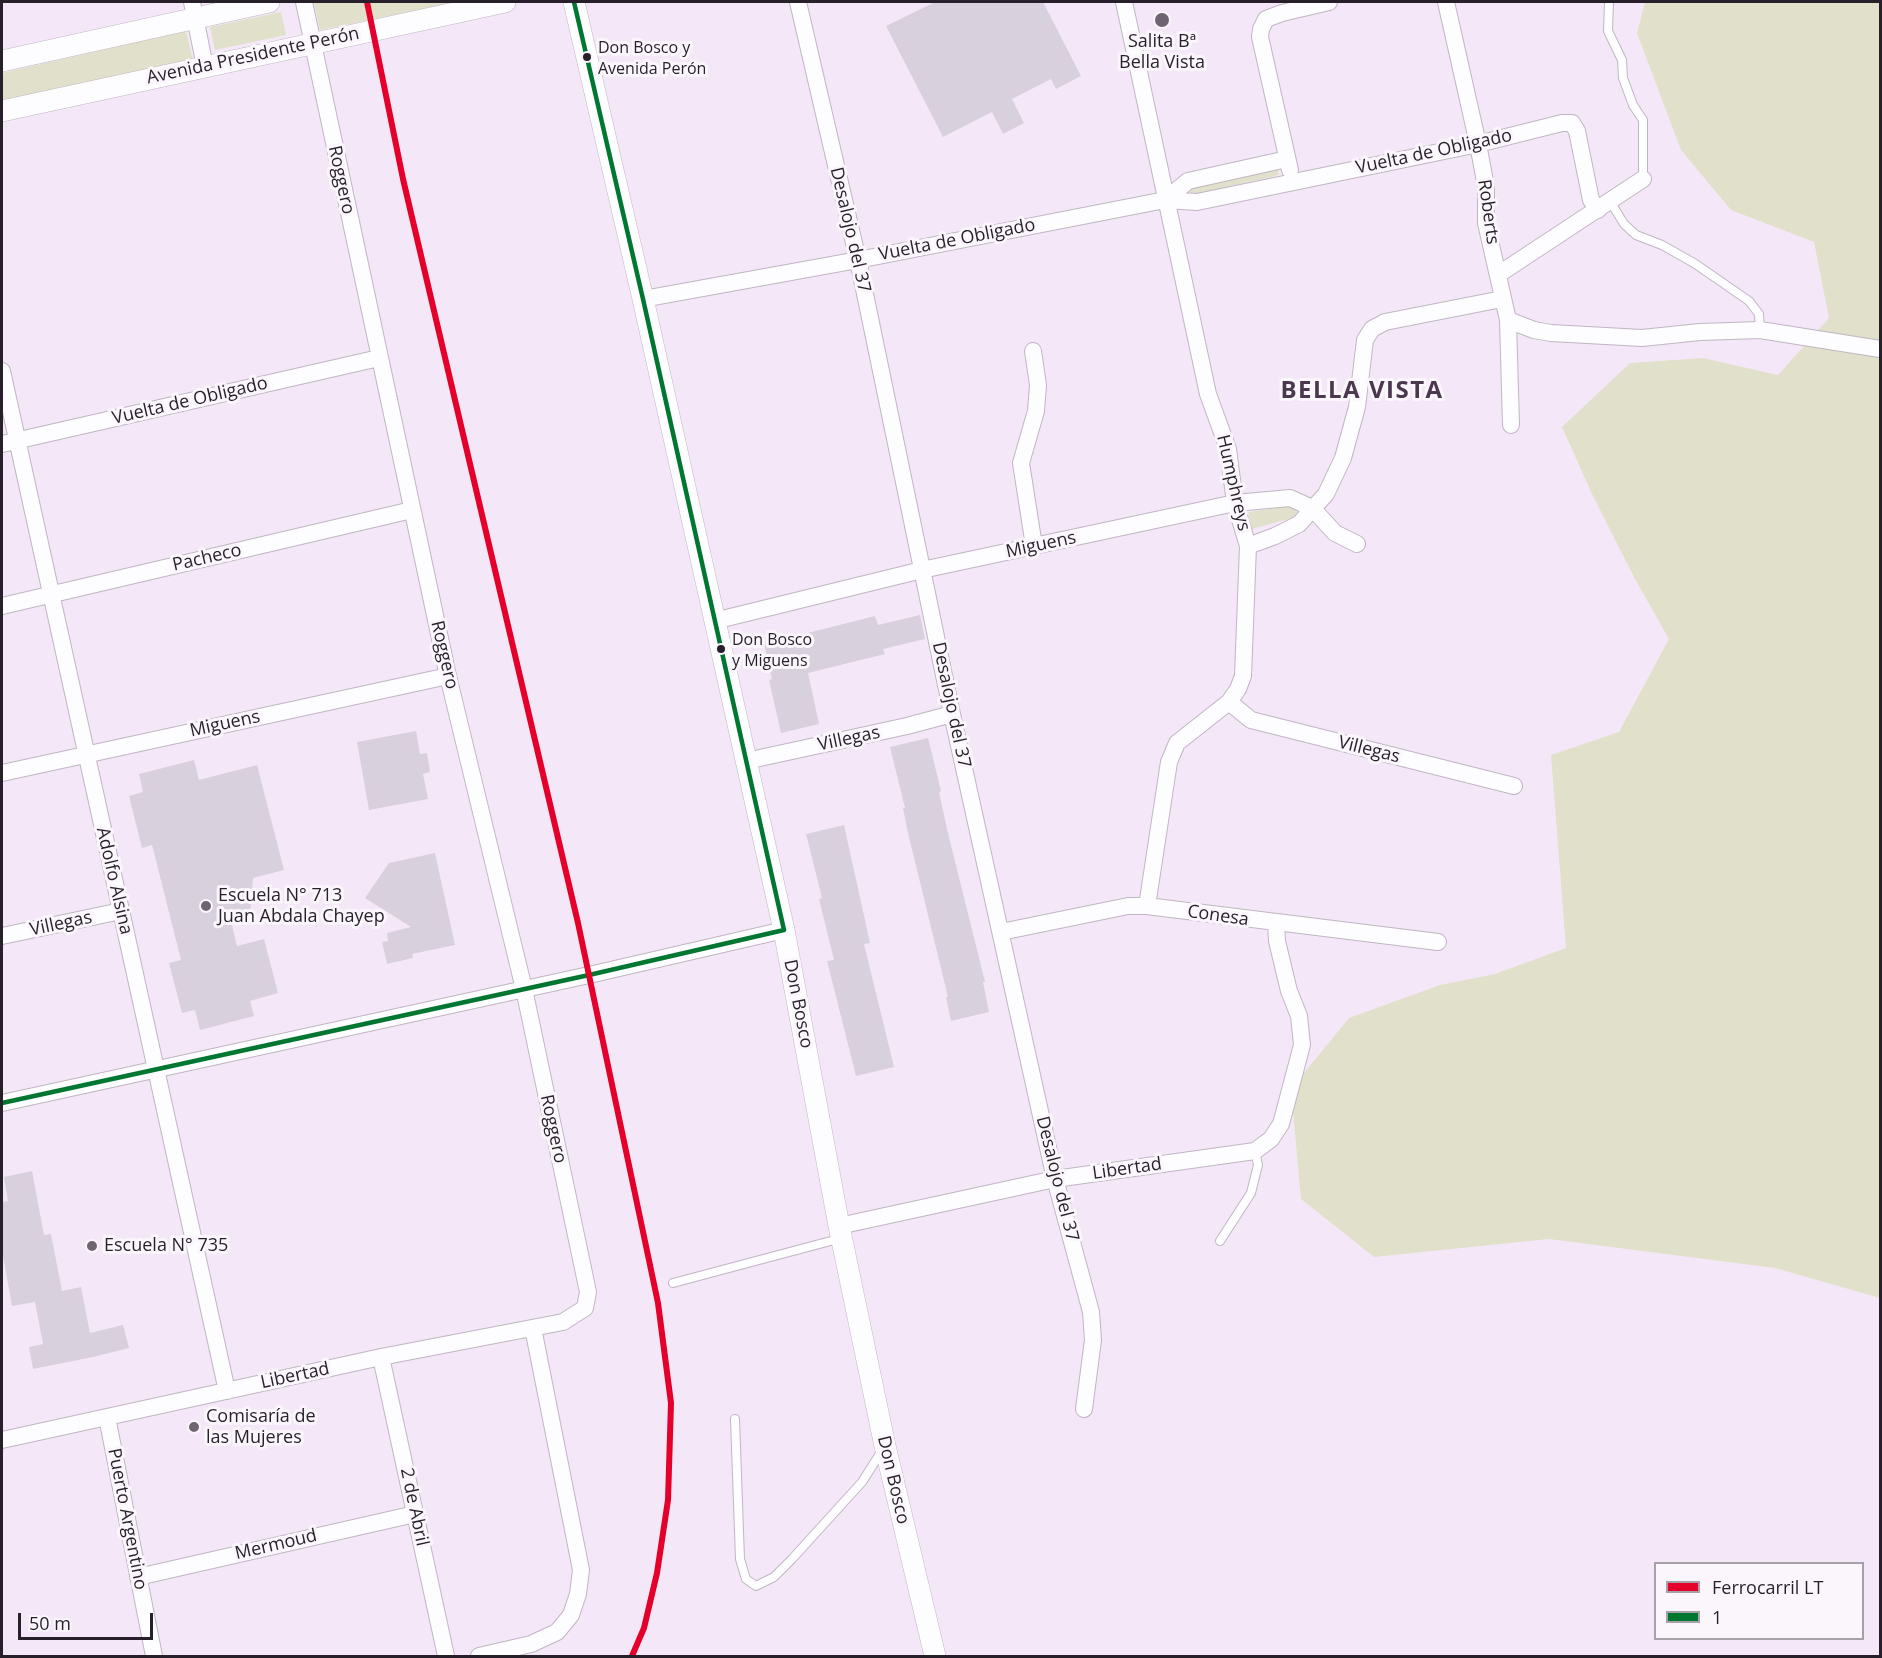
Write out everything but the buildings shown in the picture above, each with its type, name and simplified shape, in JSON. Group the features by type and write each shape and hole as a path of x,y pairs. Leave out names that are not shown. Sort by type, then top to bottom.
{"street":[{"path":"2,61 194,10 269,2"},
{"name":"Roggero","path":"304,2 311,44 448,676 524,989 588,1292 585,1308"},
{"name":"Avenida Presidente Perón","path":"2,111 505,2"},
{"name":"Don Bosco","path":"574,2 784,930 841,1232 885,1446 935,1656"},
{"name":"Desalojo del 37","path":"798,2 858,260 952,714 1055,1179 1091,1312 1093,1340 1084,1408"},
{"name":"Humphreys","path":"1124,2 1208,394 1228,449 1235,503 1248,546 1243,676 1229,702 1177,743 1169,762 1146,906"},
{"path":"1293,182 1260,37 1261,29 1266,19 1329,2"},
{"name":"Roberts","path":"1446,2 1478,144 1486,187 1486,223 1508,320 1511,425"},
{"path":"194,10 205,67"},
{"name":"Vuelta de Obligado","path":"643,299 1165,200 1197,202 1478,144 1562,123 1572,123 1577,131 1591,200 1604,205"},
{"name":"Vuelta de Obligado","path":"1165,200 1188,181 1287,159"},
{"path":"1499,274 1643,178"},
{"path":"1248,546 1299,524 1326,494 1343,458 1357,407 1365,340 1372,329 1384,322 1502,299"},
{"path":"1508,320 1534,330 1551,333 1642,338 1700,332 1760,330 1881,349"},
{"path":"1033,351 1038,386 1036,411 1021,463 1034,546"},
{"name":"Vuelta de Obligado","path":"9,442 379,358"},
{"name":"Adolfo Alsina","path":"2,371 9,442 51,595 227,1391"},
{"name":"Miguens","path":"714,621 922,570 1235,503 1290,498 1312,508 1335,533 1357,544"},
{"name":"Pacheco","path":"2,606 412,510"},
{"name":"Miguens","path":"2,773 448,676"},
{"name":"Villegas","path":"1229,702 1251,720 1514,786"},
{"name":"Villegas","path":"746,761 952,714"},
{"name":"Conesa","path":"1001,932 1128,906 1146,906 1438,942"},
{"name":"Villegas","path":"2,936 121,911"},
{"name":"Libertad","path":"841,1232 1055,1179 1255,1151 1271,1139 1281,1124 1302,1045 1299,1016 1289,991 1277,941 1276,923"},
{"path":"2,1103 784,930"},
{"name":"Libertad","path":"2,1440 381,1357 563,1322 585,1308"},
{"path":"479,1656 531,1644 557,1632 571,1615 578,1593 581,1570 533,1328"},
{"name":"2 de Abril","path":"381,1357 446,1656"},
{"name":"Puerto Argentino","path":"107,1417 154,1656"},
{"name":"Mermoud","path":"138,1577 415,1514"}],"lane":[{"path":"1609,2 1608,32 1622,60 1623,78 1633,105 1643,120 1643,178"},
{"path":"1604,205 1636,235 1662,245 1694,263 1749,301 1759,314 1760,330"},
{"path":"1220,1241 1251,1193 1258,1166 1255,1151"},
{"path":"673,1283 841,1232"},
{"path":"735,1419 740,1559 746,1579 756,1586 774,1577 792,1559 862,1482 885,1446"}],"green space":[{"path":"314,2 456,2 320,30"},
{"path":"1645,2 1880,2 1880,1298 1775,1268 1549,1239 1374,1257 1301,1199 1291,1089 1349,1018 1440,985 1495,974 1566,948 1551,755 1619,732 1669,639 1635,579 1592,494 1562,427 1630,363 1703,358 1778,375 1829,318 1814,242 1731,210 1681,150 1637,33"},
{"path":"281,12 286,35 215,50 210,27"},
{"path":"186,31 193,60 2,105 2,73"},
{"path":"1278,169 1279,175 1191,195 1190,189"},
{"path":"1291,506 1297,512 1292,518 1252,529 1248,512"}],"rail line":[{"name":"LT","path":"367,2 403,179 578,923 658,1303 671,1403 668,1500 657,1573 644,1628 632,1656"}],"transit line":[{"name":"1","path":"2,1103 589,975 784,930 574,2"}],"place":[{"name":"Salita Bª Bella Vista","path":"1162,20"},
{"name":"Don Bosco y Avenida Perón","path":"587,57"},
{"name":"Don Bosco y Miguens","path":"721,649"},
{"name":"Escuela N° 713 Juan Abdala Chayep","path":"206,906"},
{"name":"Escuela N° 735","path":"92,1246"},
{"name":"Comisaría de las Mujeres","path":"194,1427"}],"district":[{"name":"BELLA VISTA","path":"1362,391"}]}
